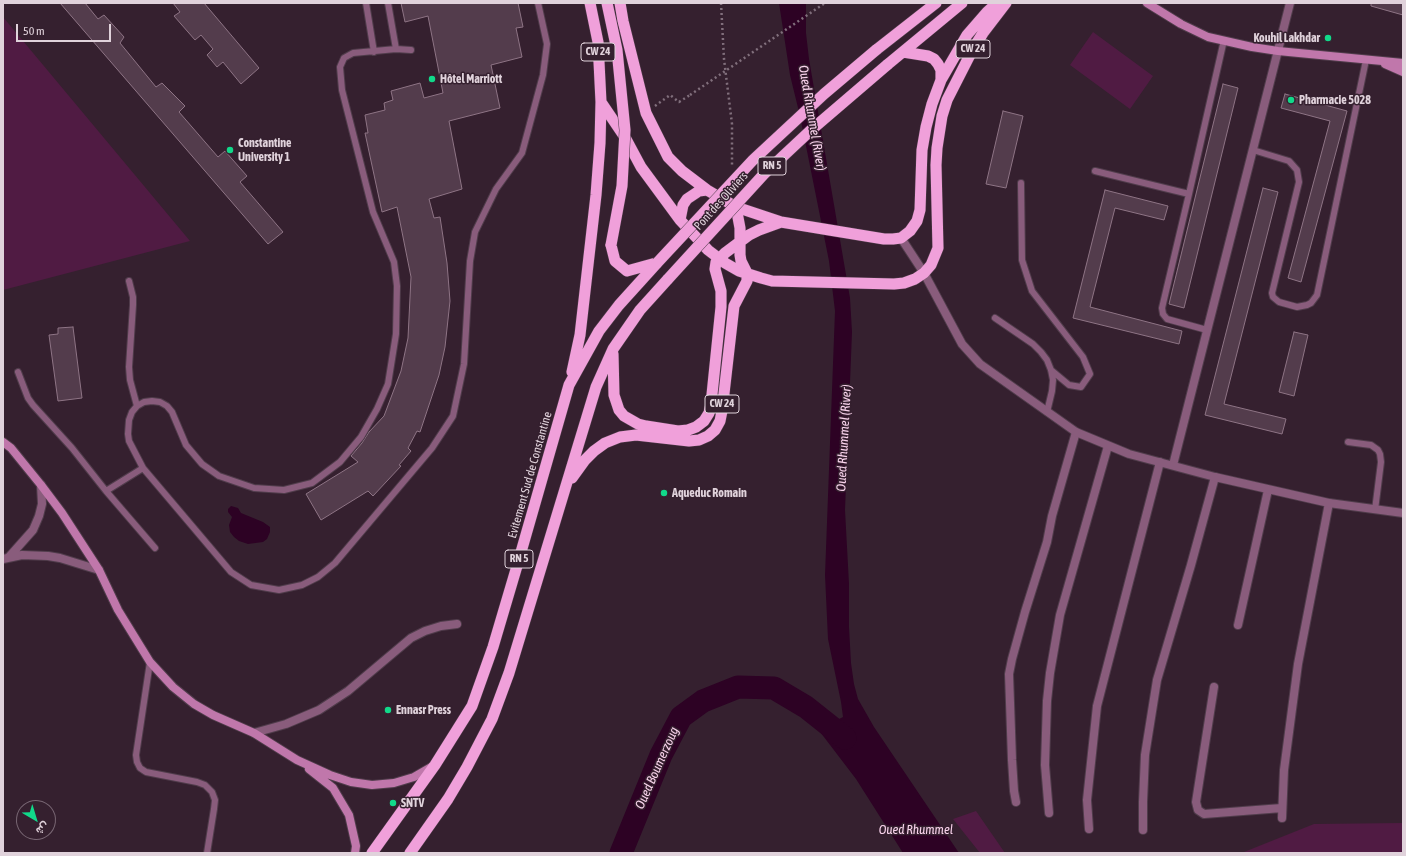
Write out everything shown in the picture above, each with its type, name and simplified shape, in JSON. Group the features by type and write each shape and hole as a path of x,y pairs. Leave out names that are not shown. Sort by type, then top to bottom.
{"highway":[{"name":"CW 24","path":"569,385 580,335 596,195 600,143 602,102 598,42 590,3"},
{"name":"CW 24","path":"607,3 617,50 625,130 622,186 611,245 615,261 627,271 657,263"},
{"name":"CW 24","path":"620,3 623,21 646,113 668,157 682,171 707,190 736,207 781,222 884,239 901,238"},
{"name":"Pont des Oliviers","path":"657,263 753,160 824,94 876,50 936,3"},
{"name":"RN 5","path":"903,52 962,3"},
{"path":"901,238 910,231 917,221 921,198 922,150 932,104 941,80 967,35 997,3"},
{"name":"CW 24","path":"602,102 626,139 641,167 680,220 708,250 736,269 761,278 784,282 904,283 915,280 924,273 931,265 938,248 936,154 939,132 947,100 973,49 1006,3"},
{"name":"Pont des Oliviers","path":"613,348 640,310 764,174 810,131 903,52"},
{"path":"903,52 928,56 934,59 941,70 941,80"},
{"path":"680,220 682,205 687,199 699,191 707,190"},
{"path":"736,207 740,228 741,261 747,274"},
{"name":"CW 24","path":"613,348 614,395 624,416 638,424 678,431 696,427 704,421 709,413 711,404 721,307 721,292 715,269 715,263 718,258 759,230 781,222"},
{"name":"Evitement Sud de Constantine","path":"372,853 435,765 472,706 493,647 569,385 600,331 619,305 657,263"},
{"name":"CW 24","path":"565,489 585,460 594,451 612,440 620,437 636,435 689,441 699,440 708,436 715,430 720,421 722,411 734,306 738,296 746,284 747,274"},
{"name":"RN 5","path":"410,853 448,799 467,767 492,719 509,672 596,387 613,348"}],"main road":[{"path":"1147,3 1196,32 1208,37 1278,51 1403,63"},
{"path":"1379,61 1403,72"},
{"path":"3,442 11,448 62,513 99,570 118,610 150,662 173,687 194,704 213,715 254,734 297,760 333,788 349,815 356,846 355,853"},
{"path":"297,760 350,782 372,785 394,783 414,777 435,765"}],"street":[{"path":"1173,465 1290,3"},
{"path":"901,238 924,273 962,344 980,364 1076,432 1129,454 1215,477 1329,503 1403,513"},
{"path":"1016,802 1011,748 1009,674 1023,619 1047,542 1052,516 1076,432"},
{"path":"1049,813 1045,765 1047,701 1050,673 1060,616 1108,446"},
{"path":"1089,829 1087,800 1097,706 1160,462"},
{"path":"1143,830 1142,802 1145,755 1157,680 1187,580 1215,477"},
{"path":"6,558 33,530 42,504 41,485"},
{"path":"1238,625 1268,490"},
{"path":"1282,818 1284,770 1298,664 1329,503"},
{"path":"6,558 28,555 60,558 99,570"},
{"path":"254,734 286,724 319,710 348,691 411,638 425,631 441,626 457,624"},
{"path":"1214,687 1196,802 1198,810 1204,814 1282,808"}],"lane":[{"path":"366,3 374,52"},
{"path":"388,3 396,49"},
{"path":"411,50 396,49 353,53 344,58 340,67 342,90 373,212 394,262 397,286 396,334 388,384 377,409 361,438 340,462 312,483 284,490 254,488 219,476 202,464 186,445 172,412 167,406 160,402 144,402 137,406 132,412 129,420 128,434 132,448 143,468 231,572 252,585 279,590 302,585 318,577 335,563 432,448 453,416 464,364 470,261 475,232 496,189 522,153 534,114 543,75 546,44 538,3"},
{"path":"1207,330 1167,319 1163,314 1162,308 1224,40"},
{"path":"1253,150 1289,161 1297,170 1299,182 1272,293 1278,302 1297,307 1307,305 1311,303 1317,295 1366,60"},
{"path":"1094,171 1189,194"},
{"path":"1021,182 1022,260 1032,291 1083,357 1090,374 1081,387 1070,384 1051,370"},
{"path":"129,281 133,297 133,305 129,367 130,380 137,406"},
{"path":"995,318 1034,344 1047,360 1051,370 1052,380 1052,391 1047,412"},
{"path":"18,372 28,398 33,406 72,448 106,491 155,548"},
{"path":"1348,442 1371,445 1378,450 1380,454 1381,462 1375,510"},
{"path":"106,491 143,468"},
{"path":"150,662 136,755 137,762 140,768 146,772 197,782 205,785 212,792 215,800 207,853"}],"path":[{"path":"721,3 724,59 732,124 732,167"},
{"path":"646,113 670,94 679,102 825,3"}],"shaded area":[{"path":"3,17 190,241 3,290"},
{"path":"1093,32 1153,76 1130,109 1070,65"},
{"path":"976,811 1005,853 980,853 953,819"},
{"path":"1403,823 1403,853 1238,853 1244,852 1314,824"}],"water":[{"name":"Oued Rhummel","path":"779,3 806,3 806,33 809,59 850,298 852,332 845,510 849,584 849,627 854,684 858,699 874,727 959,853 903,853 856,779 814,724 825,713 835,721 843,717 828,639 825,575 835,311 829,261 800,116 790,75"},
{"path":"231,506 238,508 241,513 263,522 270,527 270,532 267,539 263,542 248,544 239,541 234,537 230,532 229,525 232,517 228,512 228,509"}],"building":[{"path":"60,3 85,3 98,19 104,15 124,37 120,43 156,87 162,83 185,106 179,112 218,157 225,151 247,176 240,182 283,232 268,244"},
{"path":"173,3 204,3 259,68 241,84 223,62 217,67 207,55 213,49 201,35 195,40 174,16 180,12"},
{"path":"401,3 518,3 523,27 516,28 522,57 491,65 500,108 449,121 462,189 429,199 434,218 440,217 447,263 450,301 445,347 439,375 420,432 417,431 408,448 411,451 399,465 401,466 373,496 368,491 321,520 306,494 358,462 351,456 369,432 384,416 401,371 408,338 411,277 397,207 382,212 365,133 368,133 365,115 385,110 384,103 393,100 391,91 420,83 424,98 443,93 428,16 405,22"},
{"path":"1371,3 1403,3 1403,15 1371,6"},
{"path":"1223,84 1238,88 1184,308 1169,304"},
{"path":"1285,94 1347,111 1301,282 1288,278 1330,121 1281,108"},
{"path":"1003,111 1023,116 1006,188 986,184"},
{"path":"1263,188 1278,192 1224,404 1286,419 1282,434 1205,415"},
{"path":"1105,190 1168,206 1164,220 1115,208 1090,307 1182,331 1179,344 1073,318"},
{"path":"73,327 82,398 58,401 49,335 58,334 58,328"},
{"path":"1294,332 1308,335 1294,396 1279,392"}],"waterway":[{"name":"Oued Boumerzoug","path":"621,853 661,755 681,717 703,701 738,687 774,688 806,707 845,738"}],"place":[{"name":"Kouhil Lakhdar","path":"1328,38"},
{"name":"Hôtel Marriott","path":"432,79"},
{"name":"Pharmacie 5028","path":"1291,100"},
{"name":"Constantine University 1","path":"230,150"},
{"name":"Aqueduc Romain","path":"664,493"},
{"name":"Ennasr Press","path":"388,710"},
{"name":"SNTV","path":"393,803"}],"water label":[{"name":"Oued Rhummel (River)","path":"812,118"},
{"name":"Oued Rhummel (River)","path":"844,438"}]}
